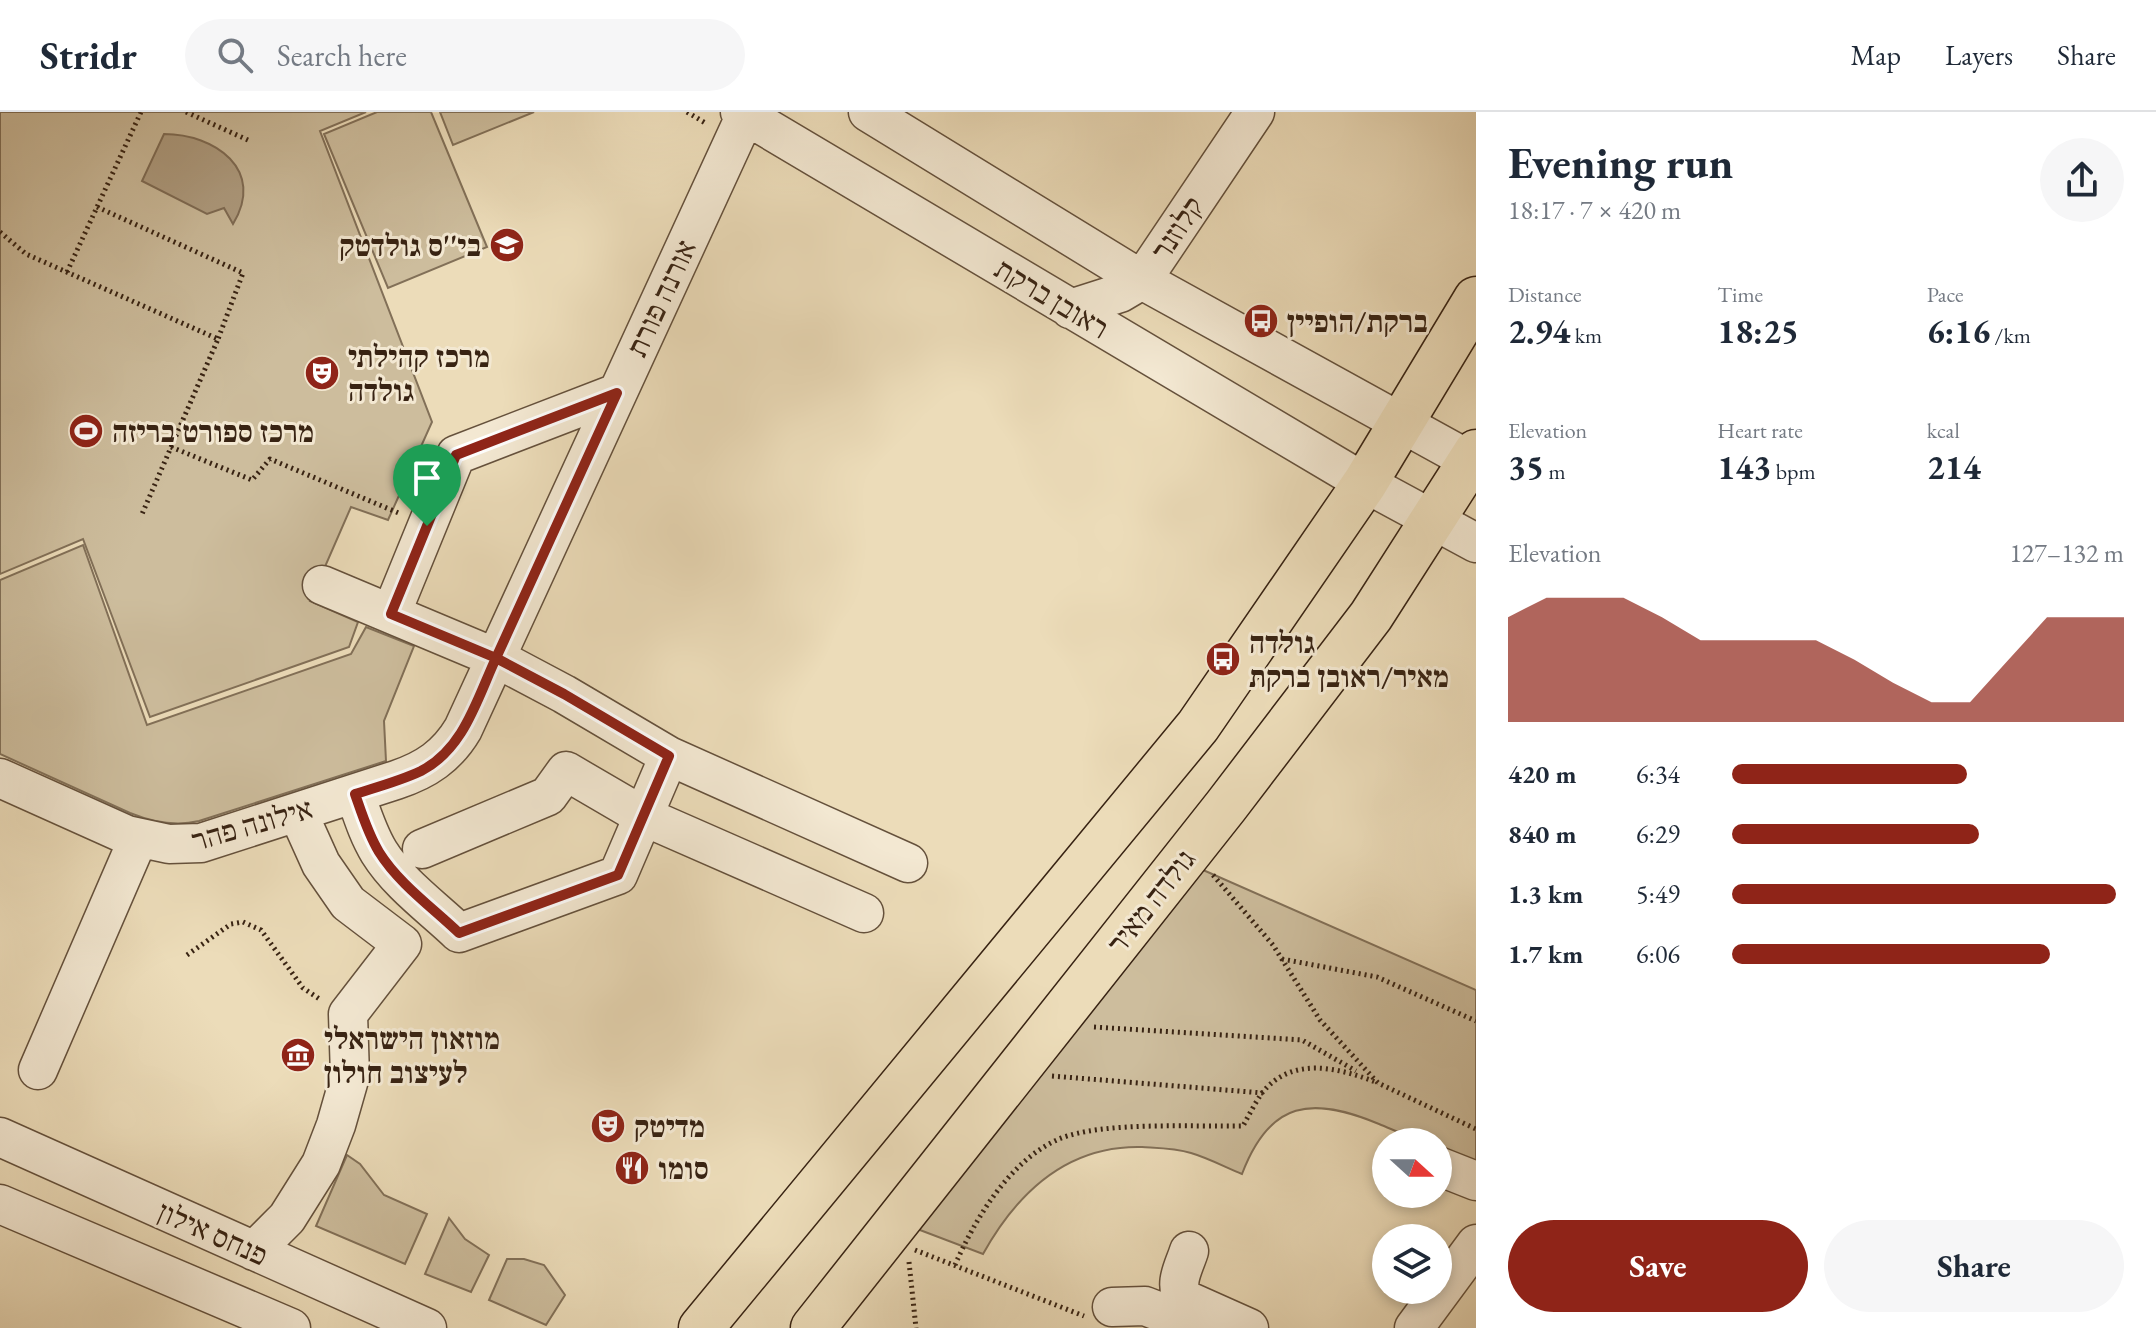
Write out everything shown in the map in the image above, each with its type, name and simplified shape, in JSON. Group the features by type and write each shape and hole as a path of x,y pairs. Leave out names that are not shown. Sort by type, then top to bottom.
{"main road":[{"path":"703,1324 1198,726 1365,483 1476,299"},
{"name":"גולדה מאיר","path":"813,1328 1191,850 1371,616 1474,459"}],"street":[{"name":"ראובן ברקת","path":"868,112 1142,280 1474,459"},
{"name":"קלוזנר","path":"1070,309 1120,293 1142,280 1255,112"},
{"name":"ראובן ברקת","path":"744,113 1365,483 1476,543"},
{"name":"אורנה פורת","path":"496,658 744,113"},
{"path":"391,614 456,455 617,393"},
{"path":"322,585 496,658 669,756 908,863"},
{"name":"אילונה פהר","path":"0,778 138,839 180,845 201,843 420,771 444,755 463,729 496,658"},
{"path":"355,794 370,834 387,863 459,933 618,875 669,756"},
{"path":"422,849 548,796 566,771 643,816 864,913"},
{"path":"254,1251 287,1218 321,1164 350,1076 348,1014 402,944 348,903 321,864 298,813"},
{"path":"38,1070 138,839"},
{"name":"פנחס אילון","path":"0,1137 427,1328"},
{"path":"1452,1172 1476,1181"},
{"name":"פנחס אילון","path":"0,1204 291,1328"},
{"path":"1414,1328 1476,1244"},
{"path":"1189,1251 1178,1292 1184,1299 1249,1328"},
{"path":"1444,1328 1455,1276"},
{"path":"1112,1307 1145,1306 1202,1328"}],"path":[{"path":"67,272 141,112"},
{"path":"186,112 250,141"},
{"path":"97,207 243,273 218,339 142,514"},
{"path":"0,232 26,254 218,339"},
{"path":"171,447 252,480 270,459 427,526"},
{"path":"1191,850 1233,896 1282,959 1320,1020 1378,1083"},
{"path":"187,955 231,924 243,922 261,930 303,988 348,1014"},
{"path":"1282,959 1377,977 1476,1021"},
{"path":"1053,1024 1302,1040 1378,1083"},
{"path":"955,1265 970,1232 989,1202 1030,1159 1057,1140 1082,1132 1132,1128 1243,1126 1263,1093 1282,1075 1304,1068 1350,1072 1476,1129"},
{"path":"1015,1073 1263,1093"},
{"path":"916,1328 907,1247 1102,1323 1112,1307"}],"shaded area":[{"path":"0,112 366,112 320,131 432,422 388,520 351,507 310,601 358,622 349,647 150,717 83,539 0,574"},
{"path":"377,112 431,112 487,247 388,288 324,134"},
{"path":"440,112 534,112 453,145"},
{"path":"164,134 201,140 230,159 239,172 243,187 242,205 233,224 224,208 207,214 142,181"},
{"path":"83,545 147,725 351,654 366,627 414,646 384,721 386,761 199,821 172,823 130,813 0,754 0,580"},
{"path":"1194,866 1476,990 1476,1164 1452,1154 1452,1128 1389,1128 1355,1115 1314,1108 1280,1118 1253,1149 1242,1174 1173,1149 1142,1147 1090,1154 1047,1177 1028,1193 983,1254 912,1227"},
{"path":"347,1155 360,1164 384,1195 427,1214 405,1264 316,1226"},
{"path":"449,1218 465,1239 489,1255 471,1292 425,1274"},
{"path":"507,1259 524,1259 544,1265 565,1295 546,1325 489,1300"}],"place":[{"name":"בי''ס גולדטק","path":"507,245"},
{"name":"ברקת/הופיין","path":"1261,321"},
{"name":"מרכז קהילתי גולדה","path":"322,373"},
{"name":"מרכז ספורט בריזה","path":"86,431"},
{"name":"גולדה מאיר/ראובן ברקת","path":"1223,659"},
{"name":"מוזאון הישראלי לעיצוב חולון","path":"298,1055"},
{"name":"מדיטק","path":"608,1126"},
{"name":"סומו","path":"632,1168"}],"route":[{"path":"427,526 391,614 496,658 463,729 444,755 420,771 355,794 370,834 394,872 459,933 618,875 669,756 496,658 617,393 456,455 427,526"}]}
